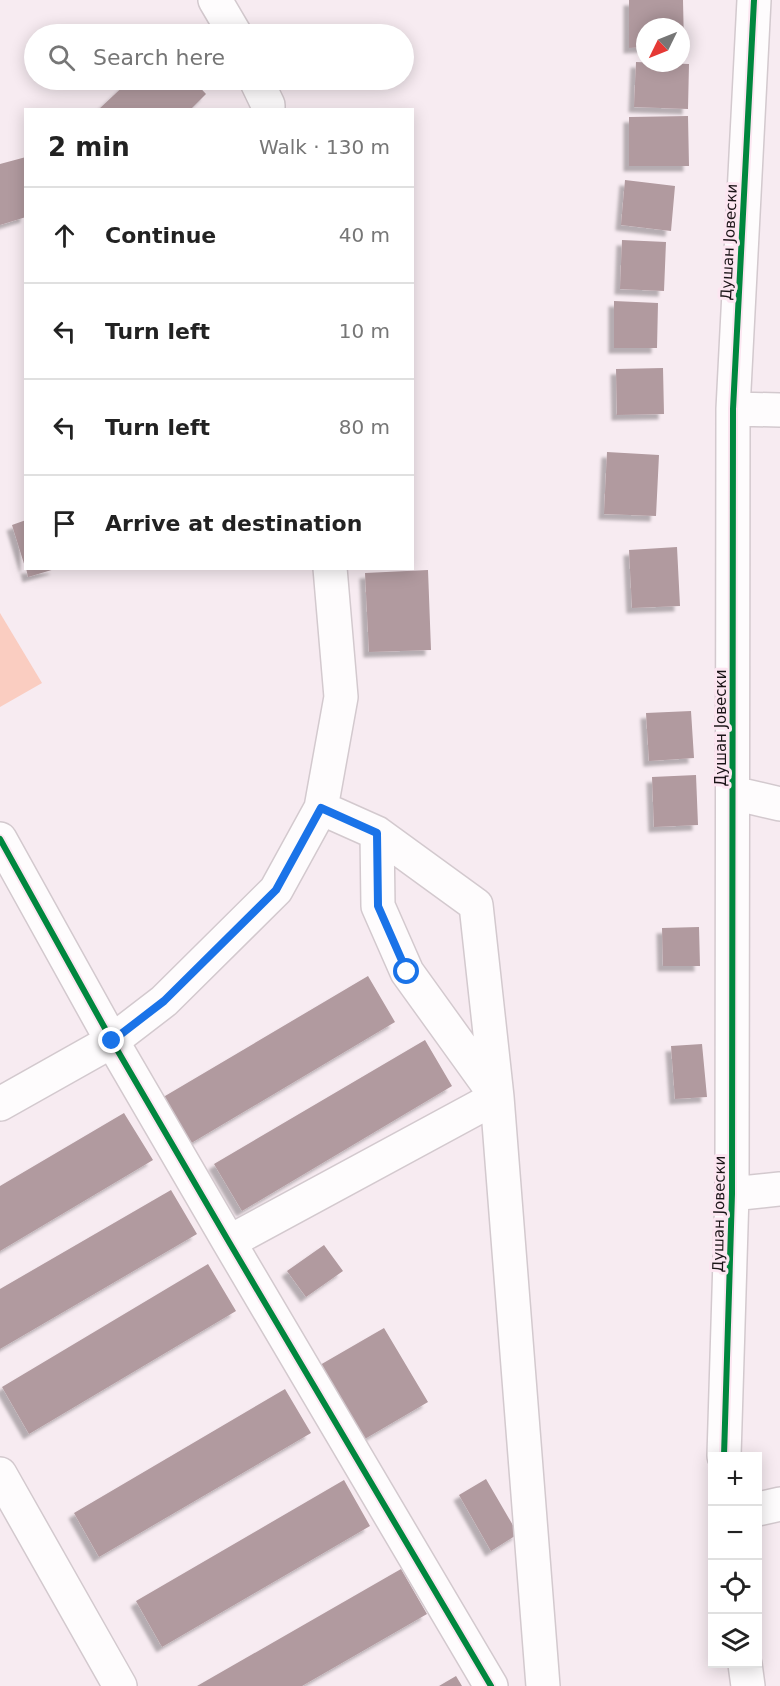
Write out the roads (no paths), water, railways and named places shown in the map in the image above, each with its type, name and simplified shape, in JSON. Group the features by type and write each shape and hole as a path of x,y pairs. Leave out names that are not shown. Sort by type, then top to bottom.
{"street":[{"path":"215,0 229,24"},
{"name":"Душан Јовески","path":"724,1452 732,1194 733,409 754,0"},
{"path":"261,90 268,108"},
{"path":"733,409 780,410"},
{"path":"0,1104 112,1041 164,1001 276,890 321,808 341,697 330,570"},
{"path":"733,793 780,804"},
{"path":"321,808 377,833 476,905 497,1097 543,1686"},
{"path":"377,833 378,906 407,972 497,1097"},
{"path":"0,839 112,1041 491,1686"},
{"path":"229,1242 497,1097"},
{"path":"732,1194 780,1189"},
{"path":"0,1474 120,1686"},
{"path":"762,1508 780,1504"},
{"path":"746,1668 748,1686"}]}
